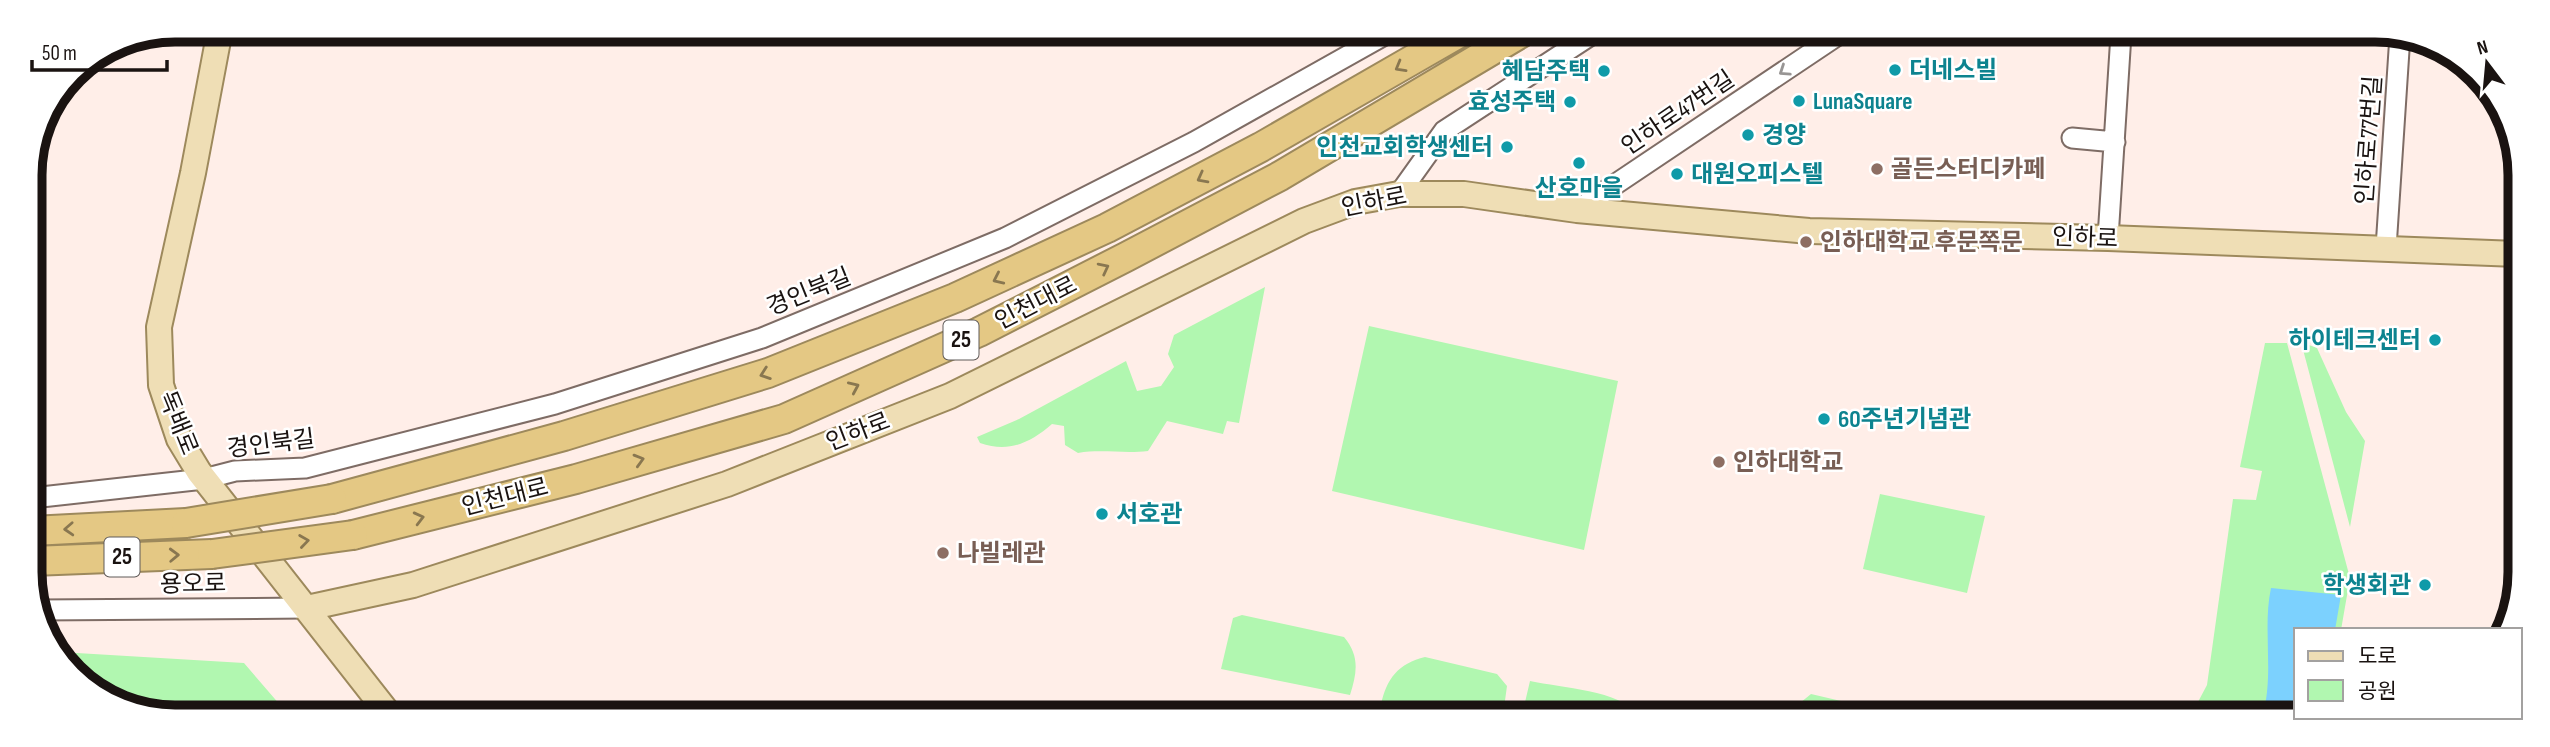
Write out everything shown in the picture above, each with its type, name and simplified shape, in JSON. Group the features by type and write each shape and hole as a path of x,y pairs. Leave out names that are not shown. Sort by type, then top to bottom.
{"highway":[{"name":"인천대로","path":"42,530 186,523 332,499 564,436 768,373 955,298 1107,228 1250,154 1443,42"},
{"name":"인천대로","path":"42,561 212,554 353,535 576,479 784,419 979,332 1280,176 1506,42"}],"main road":[{"name":"독배로","path":"218,42 193,173 159,327 161,385 179,439 204,479 382,705"},
{"name":"인하로","path":"307,608 413,585 727,484 950,397 1304,221 1354,202 1399,194 1464,194 1577,210 1809,231 2108,238 2508,254"}],"street":[{"name":"경인북길","path":"42,497 204,479 235,471 305,468 555,404 762,338 1005,238 1194,142 1372,42"},
{"path":"1399,194 1444,131 1580,42"},
{"name":"인하로47번길","path":"1577,210 1828,42"},
{"path":"2108,238 2121,42"},
{"name":"인하로77번길","path":"2386,248 2399,44"},
{"path":"2072,138 2115,142"},
{"name":"용오로","path":"48,610 307,608"}],"green space":[{"path":"1265,287 1239,423 1227,421 1223,434 1167,421 1148,451 1078,453 1065,445 1064,426 1052,424 1019,444 1000,447 980,443 977,437 1019,419 1126,361 1137,391 1161,386 1174,367 1168,354 1174,335"},
{"path":"1369,326 1618,381 1584,550 1332,491"},
{"path":"2301,342 2317,348 2346,412 2365,441 2350,527"},
{"path":"2265,343 2287,343 2350,578 2341,628 2294,628 2294,705 2196,705 2207,685 2233,499 2256,500 2262,471 2240,467"},
{"path":"1880,494 1985,516 1967,593 1863,569"},
{"path":"1242,615 1344,637 1353,651 1356,665 1350,695 1221,669 1233,618"},
{"path":"69,653 244,663 280,705 175,705 140,700 124,695 94,678"},
{"path":"1425,657 1497,674 1507,686 1504,705 1381,705 1390,680 1401,668"},
{"path":"1530,681 1604,695 1627,705 1524,705"},
{"path":"1811,694 1858,705 1798,705"}],"water":[{"path":"2271,588 2341,595 2335,628 2294,628 2294,705 2265,705 2268,685"}],"place":[{"name":"더네스빌","path":"1895,70"},
{"name":"혜담주택","path":"1604,71"},
{"name":"LunaSquare","path":"1799,101"},
{"name":"효성주택","path":"1570,102"},
{"name":"경양","path":"1748,135"},
{"name":"인천교회학생센터","path":"1507,147"},
{"name":"산호마을","path":"1579,163"},
{"name":"골든스터디카페","path":"1877,169"},
{"name":"대원오피스텔","path":"1677,174"},
{"name":"인하대학교 후문쪽문","path":"1806,242"},
{"name":"하이테크센터","path":"2435,340"},
{"name":"60주년기념관","path":"1824,419"},
{"name":"인하대학교","path":"1719,462"},
{"name":"서호관","path":"1102,514"},
{"name":"나빌레관","path":"943,553"},
{"name":"학생회관","path":"2425,585"}]}
